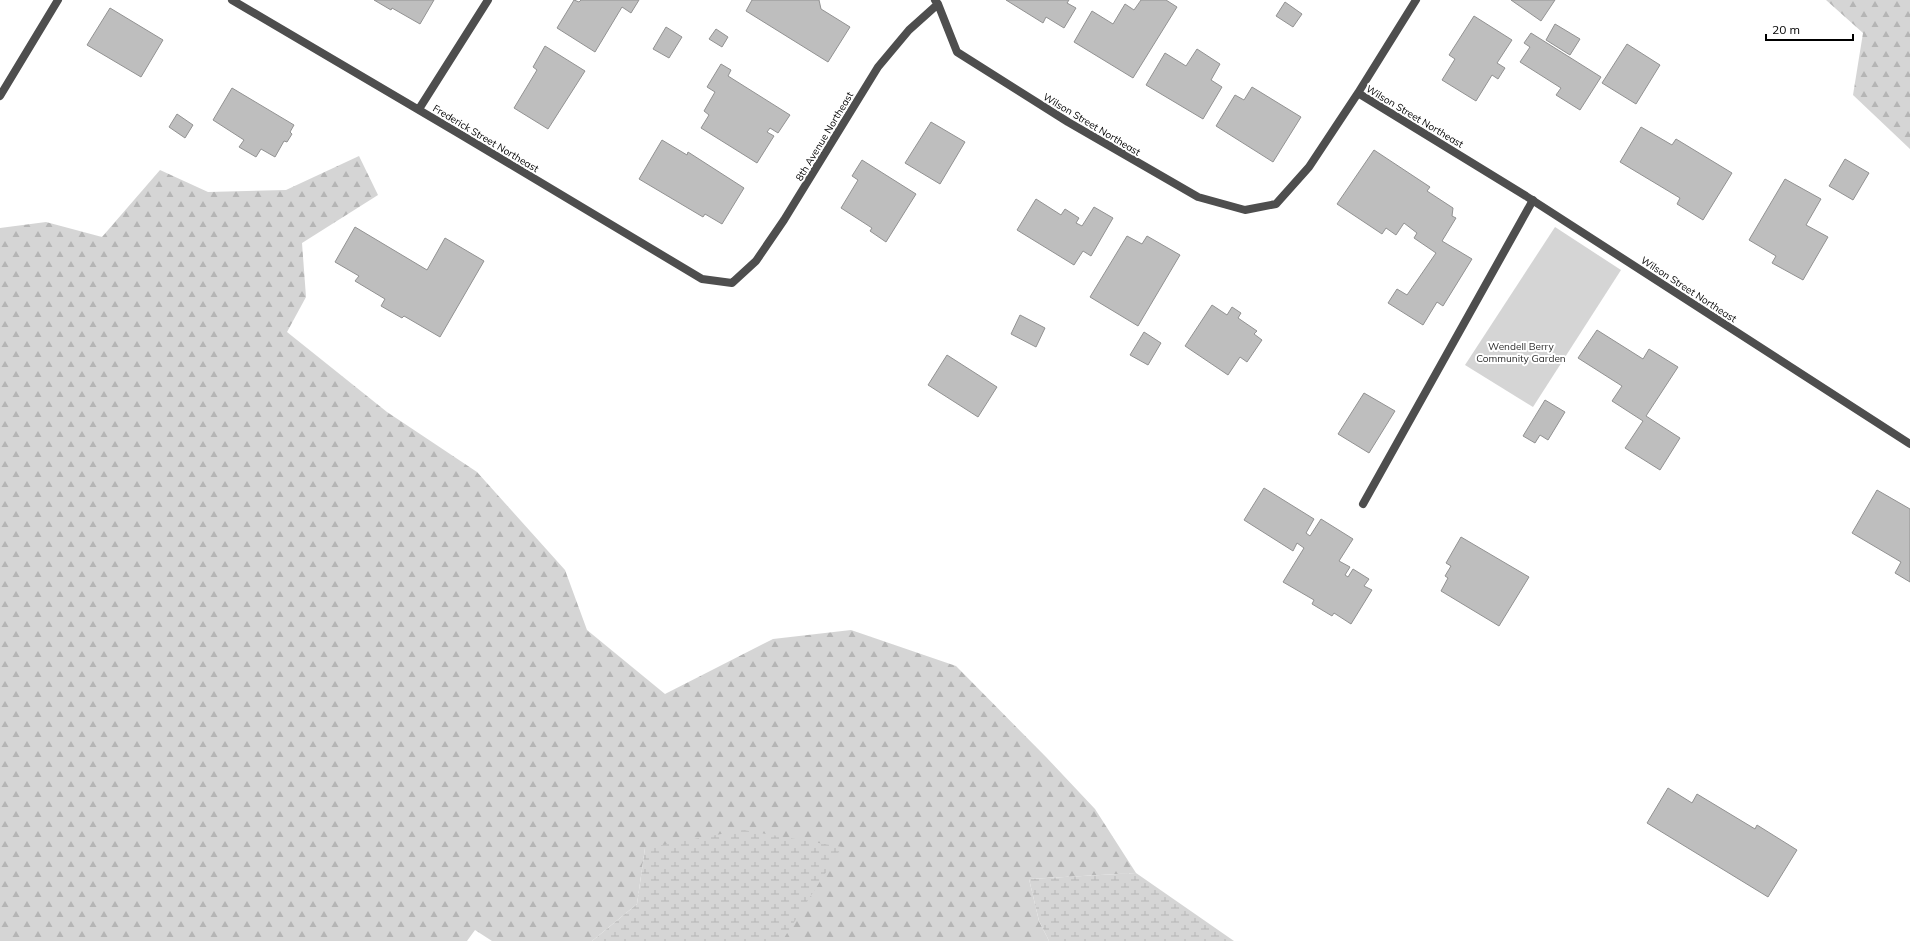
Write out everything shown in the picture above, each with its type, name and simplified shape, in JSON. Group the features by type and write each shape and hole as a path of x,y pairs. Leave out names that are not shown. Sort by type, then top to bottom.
{"street":[{"path":"0,96 58,0"},
{"name":"Frederick Street Northeast","path":"232,0 702,279 732,282"},
{"path":"419,110 488,0"},
{"path":"1358,93 1416,0"},
{"name":"Wilson Street Northeast","path":"936,2 957,52 1068,122 1198,197 1245,210 1276,204 1309,167 1358,93 1533,200 1910,444"},
{"name":"8th Avenue Northeast","path":"732,282 756,261 784,220 878,67 909,30 936,2"},
{"path":"1363,504 1533,200"}],"green space":[{"path":"1826,0 1910,0 1910,149 1853,95 1863,33"},
{"path":"359,156 378,195 302,243 306,297 287,332 387,412 477,472 565,570 587,630 665,694 773,639 851,630 956,666 1095,809 1136,873 1029,879 1039,921 1049,941 784,941 783,938 645,848 637,904 592,941 492,941 475,930 467,941 0,941 0,228 46,222 102,237 160,170 208,192 286,190"},
{"name":"Wendell Berry Community Garden","path":"1555,227 1621,270 1533,407 1465,365"},
{"path":"743,830 842,847 784,938 784,941 592,941 637,904 645,848"},
{"path":"1136,873 1234,941 1049,941 1039,921 1029,879"}],"building":[{"path":"374,0 434,0 420,24 392,8 391,10"},
{"path":"574,0 579,2 581,0 639,0 631,13 622,7 595,52 557,28"},
{"path":"752,0 819,0 821,9 850,27 828,62 746,11"},
{"path":"1006,0 1069,0 1067,3 1076,8 1064,28 1046,17 1043,23"},
{"path":"1141,0 1166,0 1177,7 1133,78 1074,42 1092,11 1113,24 1125,4 1134,10"},
{"path":"1511,0 1555,0 1541,21"},
{"path":"1285,2 1302,14 1293,27 1276,16"},
{"path":"110,8 163,40 141,77 87,45"},
{"path":"1474,16 1512,40 1497,63 1505,68 1498,79 1492,75 1476,101 1442,80 1455,59 1449,55"},
{"path":"1555,24 1580,39 1570,55 1546,40"},
{"path":"666,27 682,37 669,58 653,49"},
{"path":"716,29 728,37 722,47 709,39"},
{"path":"1531,33 1601,77 1580,110 1556,95 1561,88 1520,62 1530,47 1524,43"},
{"path":"1627,44 1660,65 1636,104 1602,83"},
{"path":"545,46 585,71 548,129 514,108 537,70 533,67"},
{"path":"1197,49 1220,64 1211,80 1222,87 1203,119 1146,85 1165,53 1186,66"},
{"path":"721,64 731,70 728,76 790,115 778,133 770,128 767,132 774,136 757,163 701,128 709,115 704,111 715,92 707,87"},
{"path":"1252,87 1301,117 1273,162 1216,126 1235,95 1244,100"},
{"path":"232,88 294,125 290,132 292,134 287,142 284,141 275,157 261,149 256,157 239,147 244,140 213,120"},
{"path":"177,114 193,125 185,138 169,127"},
{"path":"931,122 965,142 940,184 905,163"},
{"path":"1641,127 1672,145 1676,139 1732,173 1703,220 1677,204 1680,198 1620,162"},
{"path":"662,140 687,155 688,152 744,188 722,224 705,214 703,217 639,179"},
{"path":"1374,150 1430,187 1427,191 1453,208 1452,216 1456,218 1442,241 1472,259 1443,306 1437,302 1423,325 1388,303 1397,289 1407,295 1436,253 1414,238 1417,233 1404,223 1396,235 1386,228 1382,234 1337,204"},
{"path":"1845,159 1869,173 1853,200 1829,186"},
{"path":"862,160 916,194 886,242 870,231 872,228 841,208 858,180 852,176"},
{"path":"1785,179 1821,199 1806,225 1828,237 1803,280 1772,263 1776,256 1749,240"},
{"path":"1036,199 1061,215 1065,209 1079,218 1076,223 1082,226 1094,207 1113,218 1091,256 1083,251 1074,265 1017,230"},
{"path":"355,227 427,270 445,238 484,261 440,337 404,316 402,318 381,306 385,299 355,281 359,276 335,262"},
{"path":"1127,236 1142,244 1147,236 1180,255 1138,326 1090,297"},
{"path":"1212,305 1227,315 1232,307 1241,313 1238,318 1257,331 1254,334 1262,340 1247,362 1240,357 1228,375 1185,346"},
{"path":"1020,315 1045,328 1036,347 1011,334"},
{"path":"1597,330 1643,359 1649,349 1678,367 1646,416 1680,438 1660,470 1625,448 1643,421 1612,401 1622,386 1578,358"},
{"path":"1144,332 1161,343 1148,365 1130,355"},
{"path":"947,355 997,387 978,417 928,385"},
{"path":"1364,393 1395,411 1369,453 1338,434"},
{"path":"1545,400 1565,412 1548,440 1540,435 1535,443 1523,436"},
{"path":"1264,488 1314,519 1306,533 1310,536 1321,519 1353,539 1339,561 1350,567 1345,575 1348,577 1353,569 1369,579 1364,586 1372,590 1351,624 1334,613 1332,616 1312,604 1314,600 1283,582 1304,548 1297,543 1293,551 1244,520"},
{"path":"1877,490 1910,509 1910,582 1895,573 1901,562 1852,533"},
{"path":"1461,537 1529,577 1499,626 1441,591 1448,578 1445,576 1451,566 1446,563"},
{"path":"1668,788 1692,803 1697,794 1755,829 1757,825 1797,850 1768,897 1647,823"}]}
